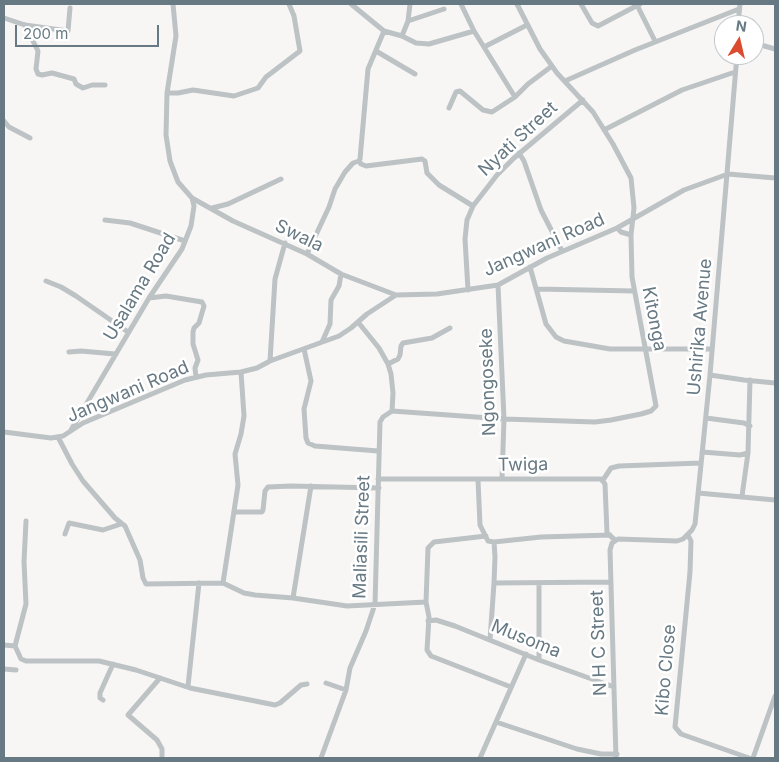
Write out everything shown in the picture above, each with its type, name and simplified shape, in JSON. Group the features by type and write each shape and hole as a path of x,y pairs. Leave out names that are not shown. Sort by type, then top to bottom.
{"street":[{"path":"174,4 176,36 167,93 166,135 170,161 178,182 192,198"},
{"path":"167,93 193,90 234,96 258,88 266,77 300,51 294,16 289,4"},
{"path":"351,4 384,31 402,36 416,43 429,44 474,31"},
{"path":"402,36 408,21 410,4"},
{"path":"461,4 474,31 515,97"},
{"name":"Kitonga","path":"392,411 504,419 595,422 651,411 656,406 634,291 631,235 634,200 631,178 593,112 565,82 540,49 517,4"},
{"path":"581,4 592,23 598,26 638,5 655,41"},
{"path":"565,82 655,41 740,6"},
{"path":"4,18 25,24 68,31 70,8"},
{"path":"408,21 444,8"},
{"path":"25,24 38,51 36,69 38,74 52,73 74,79 76,84 81,87 105,85"},
{"path":"484,47 527,25"},
{"path":"359,161 368,69 384,31"},
{"path":"376,51 415,74"},
{"name":"Ushirika Avenue","path":"688,535 695,524 706,418 736,65"},
{"path":"449,108 456,92 460,91 483,110 488,112 500,108 552,66"},
{"path":"604,130 682,90 736,72"},
{"name":"Nyati Street","path":"468,290 464,239 467,220 473,206 497,175 519,153 583,100"},
{"path":"4,121 13,130 30,138"},
{"path":"519,153 524,161 541,210 562,251"},
{"path":"359,161 366,166 422,159 425,161 427,174 439,185 473,206"},
{"path":"344,161 353,163"},
{"path":"307,254 330,207 335,189 345,172 353,163 359,161"},
{"path":"728,174 775,178"},
{"name":"Jangwani Road","path":"4,432 33,437 58,437 92,419 185,380 257,368 270,361 339,336 389,298 396,295 437,294 498,285 562,251 617,228 684,190 728,174"},
{"path":"212,208 228,204 281,179"},
{"name":"Swala","path":"192,198 233,221 307,254 341,274 396,295"},
{"name":"Usalama Road","path":"70,432 148,298 182,249 193,216 194,206 192,198"},
{"path":"105,220 130,224 186,241"},
{"path":"617,228 621,232 631,235"},
{"path":"270,361 275,279 285,243"},
{"path":"530,268 546,324 556,337 572,344 610,349 711,349"},
{"path":"322,342 330,324 331,300 339,286 341,274"},
{"path":"46,281 76,296 128,332"},
{"name":"Ngongoseke","path":"498,285 504,419 502,479"},
{"path":"537,289 634,291"},
{"path":"148,298 166,296 202,302 204,306 200,324 194,328 193,332 193,344 198,360 195,368 196,377"},
{"path":"358,322 379,348 388,364 393,393 392,411"},
{"path":"388,364 398,358 403,343 432,338 450,328"},
{"path":"304,349 311,381 304,410 308,443 315,446 378,451"},
{"path":"70,352 115,354"},
{"path":"224,583 238,485 235,454 244,416 241,372"},
{"path":"710,375 775,383"},
{"path":"742,496 750,426 750,380"},
{"name":"Maliasili Street","path":"321,758 346,690 350,668 375,604 380,422 392,411"},
{"path":"706,418 744,423 750,426"},
{"path":"58,437 83,481 121,524 125,526 140,560 143,581 146,584 224,583 244,593 347,606 426,602"},
{"path":"702,452 740,455 748,453"},
{"path":"688,535 677,541 626,538 615,540 606,527 605,484 603,480 611,468 619,466 701,463"},
{"name":"Twiga","path":"378,479 603,480"},
{"path":"478,480 480,524 488,541 610,535"},
{"path":"293,598 311,486"},
{"path":"234,512 262,512 265,491 268,487 378,488"},
{"path":"698,493 775,500"},
{"path":"26,521 24,562 26,604 15,646 21,659 26,661 99,660 206,692 276,705 301,685 307,684"},
{"path":"65,534 68,523 103,530 121,524"},
{"name":"Kibo Close","path":"688,535 691,541 690,572 675,727 681,734 751,758"},
{"path":"486,536 437,542 429,545 426,602 428,622 427,650 429,655 511,687"},
{"name":"N H C Street","path":"615,540 610,550 617,756"},
{"path":"490,640 494,582 494,542"},
{"path":"494,582 611,582"},
{"path":"188,686 199,583"},
{"path":"538,660 539,583"},
{"name":"Musoma","path":"428,622 436,620 538,660 614,687"},
{"path":"4,645 15,646"},
{"path":"480,758 511,687 518,676 526,654"},
{"path":"103,700 100,698 100,693 113,664"},
{"path":"4,669 16,670"},
{"path":"160,678 128,714 156,740 162,749 162,758"},
{"path":"326,683 346,690"},
{"path":"751,758 775,696"},
{"path":"496,722 578,749 617,756"}]}
